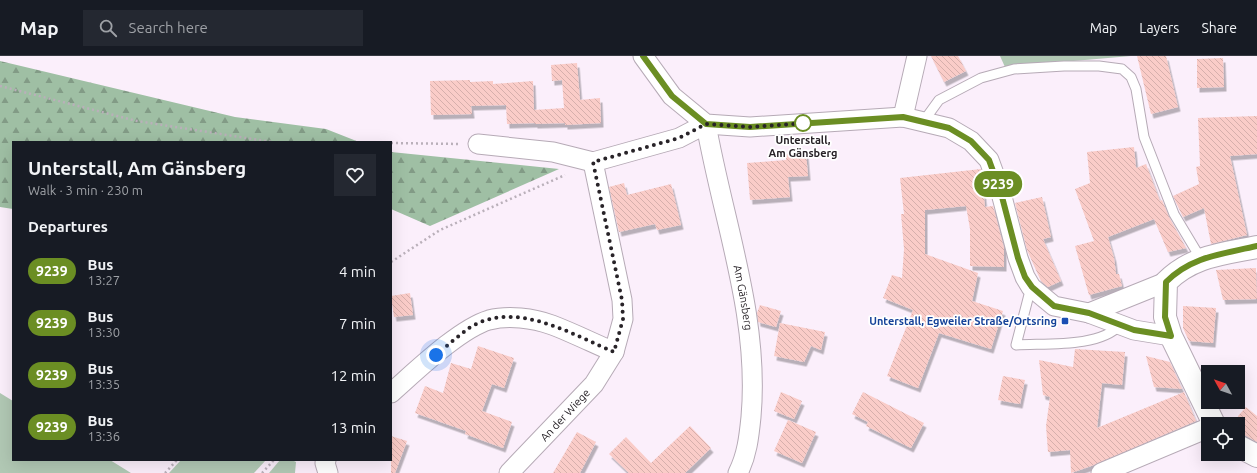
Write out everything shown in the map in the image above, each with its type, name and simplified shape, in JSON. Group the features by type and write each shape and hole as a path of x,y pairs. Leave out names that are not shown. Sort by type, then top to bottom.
{"street":[{"path":"643,56 672,96 706,124"},
{"path":"903,117 917,56"},
{"path":"478,144 553,152 593,162 679,138 706,124 750,127 903,117 949,128 971,141 989,160 1001,193 1018,258 1025,277 1032,287 1054,306 1089,313 1134,330 1171,336"},
{"name":"Am Gänsberg","path":"706,124 711,154 739,272 750,345 753,396 748,447 738,473"},
{"name":"An der Wiege","path":"509,473 594,384 614,352 623,319 622,300 593,162"},
{"path":"1089,313 1166,282 1178,271 1200,259 1257,246"},
{"path":"1166,282 1165,317 1171,336 1211,417"},
{"path":"392,392 424,364 470,328 489,320 510,318 538,321 552,325 614,352"},
{"path":"1101,473 1201,431"},
{"path":"1245,450 1257,456"},
{"path":"326,461 328,473"}],"lane":[{"path":"923,122 939,100 981,78 1014,69 1064,66 1099,66 1122,69 1131,77 1136,89 1144,137 1174,214 1200,259"},
{"path":"1032,287 1016,345 1082,342 1113,333 1120,325"}],"path":[{"path":"0,86 137,121 266,141"},
{"path":"392,143 478,144"},
{"path":"392,261 440,230 593,162"},
{"path":"165,473 176,461"},
{"path":"262,473 273,461"}],"green space":[{"path":"1000,56 1131,56 1005,67"},
{"path":"0,61 235,117 326,129 356,141 12,141 12,209 0,207"},
{"path":"392,152 559,169 430,226 392,209"},
{"path":"0,393 12,400 12,461 112,461 131,473 0,473"},
{"path":"180,461 265,461 254,473 169,473"},
{"path":"279,461 296,462 295,473 269,473"}],"building":[{"path":"931,56 958,56 966,71 944,82"},
{"path":"1137,56 1166,56 1178,107 1151,114"},
{"path":"1223,58 1224,87 1197,88 1197,59"},
{"path":"577,63 580,100 600,98 601,123 565,125 565,123 507,124 506,105 471,106 472,114 431,115 430,81 493,81 493,84 533,81 534,110 564,108 562,80 552,81 551,65"},
{"path":"1257,116 1257,154 1230,156 1247,235 1211,244 1204,208 1183,217 1173,196 1199,184 1196,167 1200,166 1198,118"},
{"path":"1134,147 1136,168 1146,164 1160,201 1162,200 1169,217 1186,248 1168,252 1154,219 1108,237 1114,258 1116,274 1119,274 1122,286 1089,295 1075,246 1094,241 1075,189 1090,183 1087,152"},
{"path":"806,153 808,176 788,177 790,197 750,200 747,163 786,160 786,154"},
{"path":"981,169 985,207 993,206 1004,248 1004,267 970,266 970,229 966,206 925,210 925,254 978,273 972,301 1003,311 991,349 939,333 918,388 887,376 913,310 883,298 892,275 902,278 904,249 901,214 904,214 900,178"},
{"path":"624,183 627,195 671,184 681,225 657,230 655,224 619,232 609,187"},
{"path":"1042,197 1051,237 1043,239 1061,281 1048,287 1041,281 1027,250 1015,203"},
{"path":"1256,268 1257,299 1223,300 1216,270"},
{"path":"410,293 413,315 394,317 392,296"},
{"path":"760,305 781,311 776,327 758,322 757,313"},
{"path":"1183,306 1216,308 1213,343 1189,341 1183,328"},
{"path":"780,323 825,332 821,350 811,346 804,362 774,356"},
{"path":"478,346 514,358 504,388 492,384 482,411 512,422 503,448 465,434 466,431 415,413 425,386 443,393 451,363 471,369"},
{"path":"1075,349 1125,352 1122,385 1102,383 1097,428 1184,392 1196,421 1094,465 1071,473 1070,450 1048,452 1046,426 1050,397 1043,395 1039,360 1073,367"},
{"path":"1146,356 1170,362 1182,389 1154,387"},
{"path":"1003,376 1025,380 1020,404 998,400"},
{"path":"781,392 802,401 794,419 774,411"},
{"path":"863,392 924,423 911,448 866,426 868,422 852,414"},
{"path":"1246,407 1257,416 1257,442 1245,435 1245,417 1238,417"},
{"path":"788,420 816,432 802,463 774,451"},
{"path":"690,426 711,448 685,473 629,473 609,454 626,437 651,463"},
{"path":"577,432 596,442 580,473 553,473"},
{"path":"392,436 407,441 395,473 391,473"}],"bus line":[{"name":"9239","path":"643,56 672,96 706,124 724,127 750,127 832,120 903,117 949,128 971,141 989,160 1001,193 1018,258 1025,277 1032,287 1054,306 1089,313 1134,330 1171,336 1165,317 1164,300 1166,282 1178,271 1200,259 1257,246"}],"place":[{"name":"Unterstall, Am Gänsberg","path":"803,123"},
{"name":"Unterstall, Egweiler Straße/Ortsring","path":"1065,321"}],"route":[{"path":"436,355 470,328 489,320 510,318 524,318 552,325 614,352 623,319 622,300 593,162 679,138 706,124 724,127 750,127 806,123 803,123"}]}
